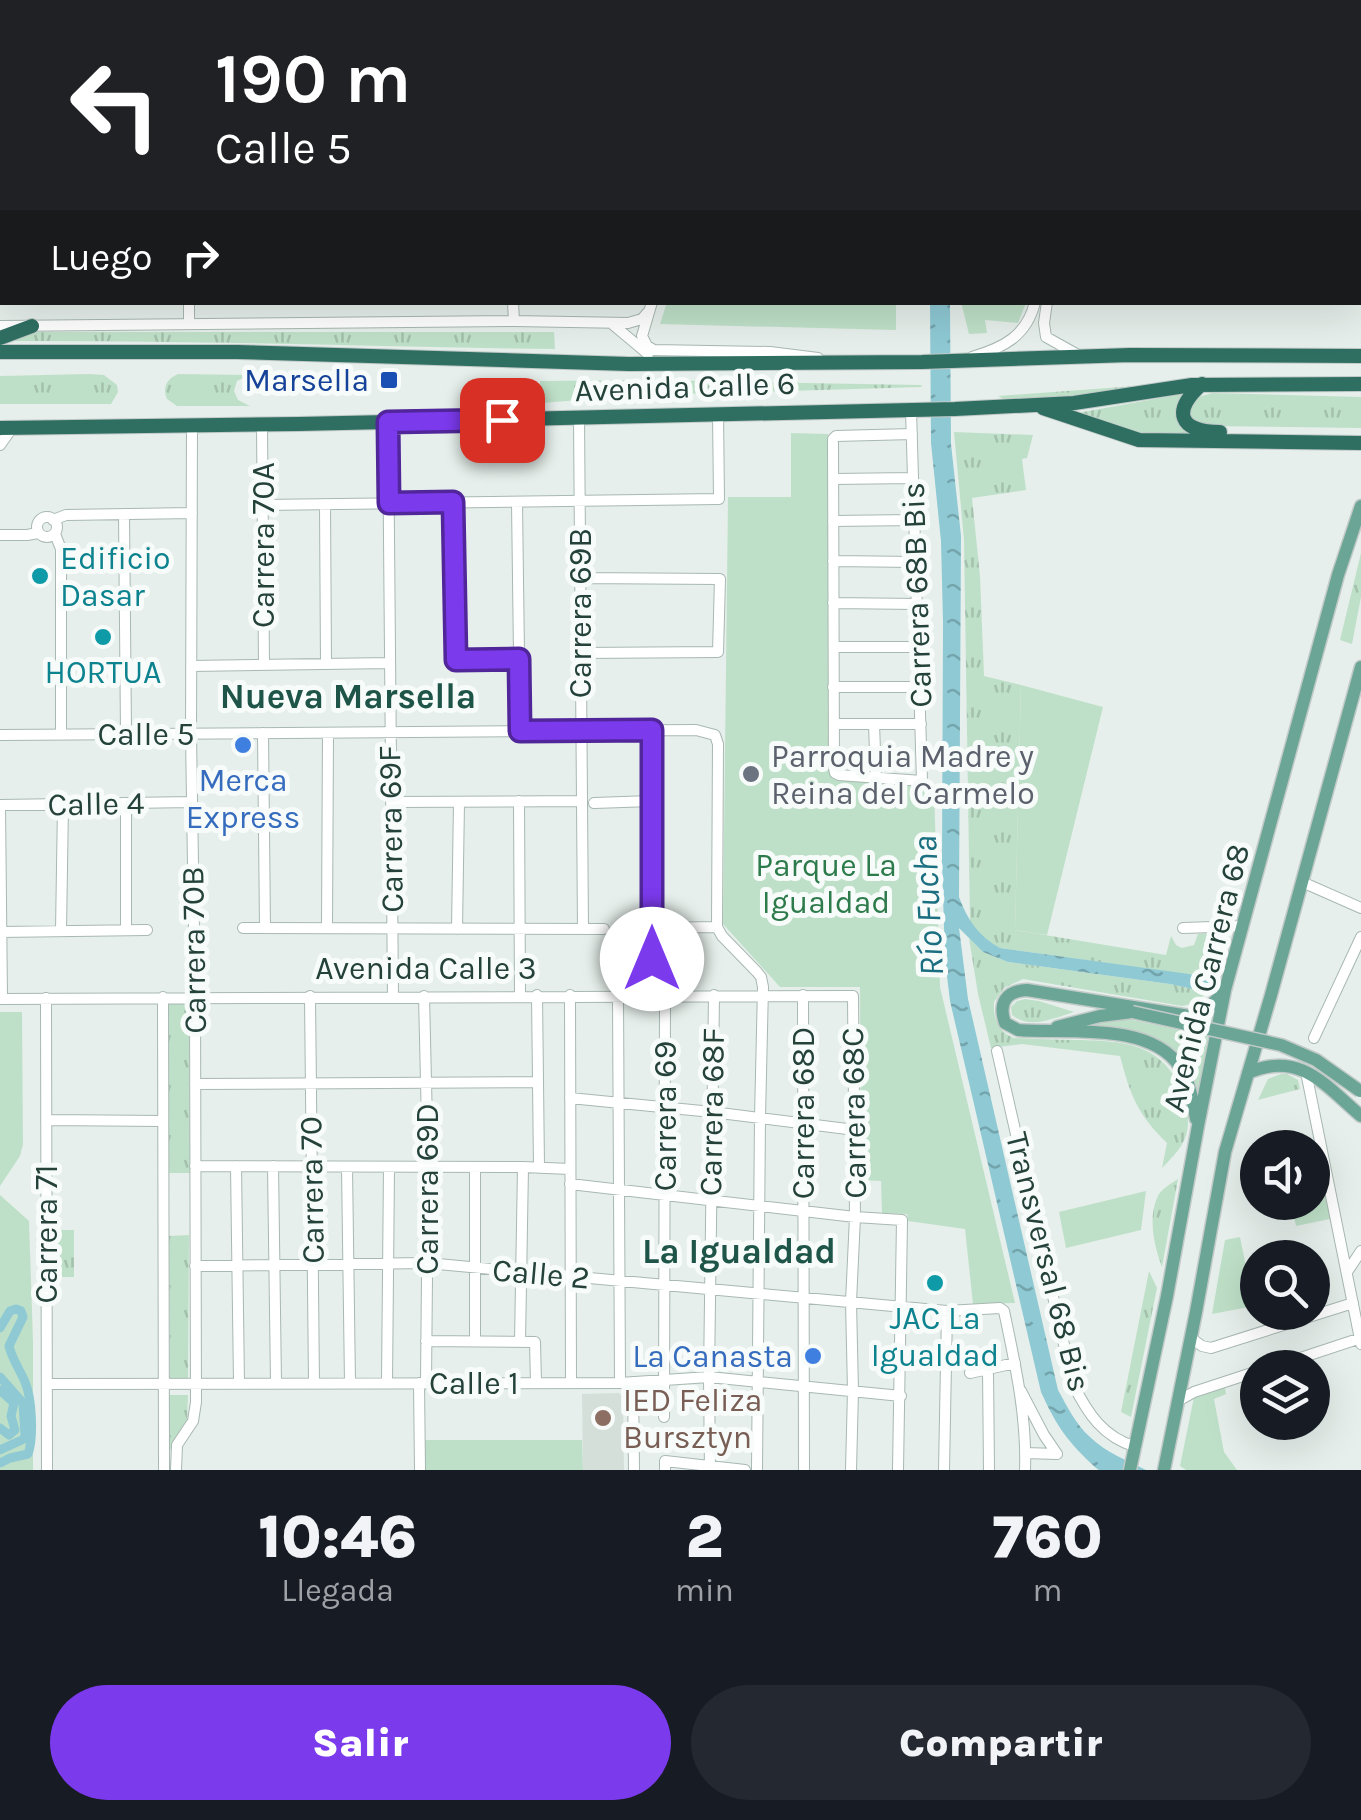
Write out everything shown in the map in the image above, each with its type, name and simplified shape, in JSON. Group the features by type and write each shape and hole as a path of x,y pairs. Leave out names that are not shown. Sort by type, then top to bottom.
{"highway":[{"path":"0,338 32,326"},
{"name":"Avenida Calle 6","path":"0,352 237,352 629,364 922,362 1081,356 1361,356"},
{"path":"629,364 655,356"},
{"name":"Avenida Calle 6","path":"6,428 955,409 1038,406 1202,384 1361,384"},
{"path":"1202,384 1184,406 1188,424 1198,431 1361,432"},
{"path":"1038,406 1139,440 1361,443"}],"main road":[{"name":"Avenida Carrera 68","path":"1130,1470 1168,1296 1226,990 1338,575 1361,506"},
{"name":"Avenida Carrera 68","path":"1169,1468 1178,1400 1225,1152 1361,666"},
{"path":"1198,1126 1191,1093 1180,1068 1168,1054 1133,1038 1110,1033 1034,1032 1010,1027 1005,1023 1002,1006 1014,991 1039,991 1189,1016 1205,1012 1226,990"},
{"path":"1039,991 1282,1045 1325,1065 1361,1092"},
{"path":"1034,1032 1132,1012"},
{"path":"1248,1074 1265,1067 1293,1066 1361,1116"}],"street":[{"path":"189,305 189,324"},
{"path":"514,305 514,321"},
{"path":"958,361 997,349 1014,339 1028,323 1035,305"},
{"path":"1047,305 1046,337 1081,356"},
{"path":"0,326 610,323 638,322 651,307"},
{"path":"651,307 644,342 658,352 781,353 842,363"},
{"path":"610,323 655,356 842,363"},
{"name":"Carrera 68B Bis","path":"876,778 922,781 912,434 917,410"},
{"path":"263,505 719,499 718,413"},
{"name":"Carrera 69B","path":"579,418 581,731 588,802 583,928"},
{"name":"Carrera 69F","path":"388,422 393,996"},
{"name":"Carrera 70A","path":"262,425 264,665"},
{"name":"Carrera 70B","path":"176,1470 177,1445 195,1413 196,1383 192,426"},
{"path":"0,444 6,428"},
{"path":"874,724 876,778 835,773 834,437 912,434"},
{"path":"834,478 913,478"},
{"path":"453,502 456,660 519,659"},
{"path":"517,502 520,731"},
{"path":"325,504 326,664"},
{"path":"53,520 66,515 192,513"},
{"path":"124,514 126,734"},
{"path":"38,532 42,519 53,520 61,549 61,735"},
{"path":"834,522 914,520"},
{"path":"0,536 54,534"},
{"path":"834,561 916,562"},
{"path":"580,578 720,578 718,652 581,653"},
{"path":"834,603 917,604"},
{"path":"834,648 918,647"},
{"path":"192,666 390,664"},
{"path":"834,687 920,687"},
{"path":"834,724 921,724"},
{"path":"652,730 652,995"},
{"name":"Calle 5","path":"0,735 652,730 712,733 718,738 718,927"},
{"path":"263,733 265,928"},
{"path":"326,928 328,733"},
{"path":"518,801 520,996"},
{"path":"391,802 652,801"},
{"name":"Calle 4","path":"0,805 192,802"},
{"path":"457,928 459,802"},
{"path":"126,803 126,930"},
{"path":"62,931 63,804"},
{"path":"0,805 1,999"},
{"path":"1302,882 1361,908"},
{"path":"652,928 718,927 761,978 757,1470"},
{"path":"1183,928 1220,927 1241,932"},
{"path":"243,928 604,928"},
{"path":"1,932 147,930"},
{"path":"1314,1038 1361,937"},
{"path":"570,995 570,1383"},
{"path":"618,995 620,1383"},
{"name":"Carrera 69","path":"664,1417 665,995"},
{"name":"Carrera 68F","path":"710,1468 714,995"},
{"name":"Carrera 68D","path":"803,995 804,1470"},
{"name":"Carrera 70","path":"310,996 314,1383"},
{"name":"Carrera 69D","path":"420,1470 428,1167 424,996"},
{"path":"537,996 538,1168"},
{"name":"Avenida Calle 3","path":"1,999 853,996"},
{"name":"Carrera 68C","path":"851,1470 853,996"},
{"name":"Carrera 70B","path":"163,997 164,1470"},
{"name":"Carrera 71","path":"46,998 47,1470"},
{"name":"Transversal 68 Bis","path":"997,1051 1074,1384 1096,1423 1135,1450"},
{"path":"1306,1072 1361,1341 1330,1350"},
{"path":"195,1084 538,1082"},
{"path":"570,1098 854,1130"},
{"path":"46,1120 163,1120"},
{"path":"195,1166 570,1169"},
{"path":"236,1166 239,1383"},
{"path":"273,1166 276,1383"},
{"path":"347,1167 350,1383"},
{"path":"387,1383 389,1167"},
{"path":"474,1342 476,1167"},
{"path":"520,1342 524,1167"},
{"path":"570,1184 902,1220 898,1470"},
{"path":"1347,1272 1361,1251"},
{"name":"Calle 2","path":"195,1266 427,1263 947,1312 997,1307 1004,1311 1015,1362"},
{"path":"1191,1338 1211,1348 1353,1303"},
{"path":"944,1470 947,1312"},
{"path":"426,1341 535,1342 536,1383"},
{"path":"970,1373 1015,1362 1024,1470"},
{"path":"988,1368 989,1470"},
{"name":"Calle 1","path":"46,1384 620,1383 708,1377 900,1396"},
{"path":"1178,1400 1240,1378"},
{"path":"633,1382 634,1470"},
{"path":"1018,1386 1057,1454 1025,1453"},
{"path":"665,1465 745,1470"}],"shaded area":[{"name":"IED Feliza Bursztyn","path":"619,1393 623,1397 624,1470 583,1470 582,1394"}],"green space":[{"path":"666,305 896,305 896,330 660,324"},
{"path":"962,305 1025,305 1018,323 985,320 987,333 969,334"},
{"path":"28,332 554,332 555,349 9,341"},
{"path":"178,374 249,375 237,381 234,391 238,400 250,406 177,406 167,399 165,387"},
{"path":"104,375 117,385 118,392 111,404 0,404 0,376"},
{"path":"540,381 922,387 646,395 541,403"},
{"path":"1176,383 1075,398 1006,400 998,396"},
{"path":"1212,393 1361,397 1361,428 1196,424 1189,413 1192,399"},
{"path":"1182,394 1180,418 1196,437 1137,435 1072,414"},
{"path":"954,432 1033,435 1027,458 1022,459 1026,490 972,498 984,676 1021,685 1015,930 1166,955 1171,936 1182,948 1194,945 1198,934 1212,933 1199,976 1000,948 983,937 970,921 964,540"},
{"name":"Parque La Igualdad","path":"791,433 828,434 830,771 836,780 934,787 940,987 1015,1303 973,1304 965,1229 908,1221 907,1214 882,1213 881,1181 861,1180 860,987 780,987 723,924 728,497 791,497"},
{"path":"1361,553 1361,597 1352,644 1340,640"},
{"path":"1021,685 1103,707 1047,935 1015,930"},
{"path":"969,938 983,952 1008,962 1207,992 1196,1003 1182,1006 1023,979 1004,988 994,1002 998,1024 1014,1038 1128,1045 1156,1056 1177,1081 1188,1120 1182,1145 1162,1168 1167,1143 1136,1104 1120,1056 1022,1044 991,1048"},
{"path":"1025,999 1074,1012 1026,1022 1012,1015 1011,1007"},
{"path":"168,1002 189,1002 190,1173 169,1173"},
{"path":"0,1012 22,1012 23,1144 20,1156 0,1186"},
{"path":"1112,1019 1208,1036 1197,1101 1175,1055 1072,1027"},
{"path":"1281,1074 1298,1080 1300,1089 1258,1100 1268,1079"},
{"path":"1178,1179 1162,1267 1154,1240 1153,1212 1159,1194"},
{"path":"1146,1191 1141,1230 1066,1248 1059,1212"},
{"path":"0,1195 29,1221 33,1470 0,1470"},
{"path":"1295,1220 1325,1220 1296,1226"},
{"path":"51,1230 74,1230 74,1277 51,1277"},
{"path":"189,1235 188,1380 170,1381 169,1236"},
{"path":"1240,1237 1240,1309 1212,1314 1225,1240"},
{"path":"1149,1271 1157,1288 1131,1417 1121,1412"},
{"path":"1225,1388 1226,1394 1214,1399 1224,1452 1237,1470 1186,1470 1180,1466 1194,1397"},
{"path":"168,1395 188,1395 187,1422 168,1456"},
{"path":"425,1440 582,1440 583,1470 425,1470"}],"water":[{"path":"930,305 950,305 951,444 961,536 962,905 980,933 1000,948 1211,979 1207,992 1008,962 983,952 959,928 968,999 1058,1390 1090,1437 1146,1470 1096,1468 1064,1433 1041,1392 950,1001 942,862 941,541 931,443"}],"waterway":[{"path":"0,1328 10,1311 21,1311 23,1317 9,1346 27,1389 32,1428 28,1454 0,1463"},
{"path":"0,1377 23,1403 25,1435 0,1450"},
{"path":"0,1390 14,1403 11,1416 15,1430 9,1435 0,1428"}],"place":[{"name":"Marsella","path":"389,380"},
{"name":"Edificio Dasar","path":"40,576"},
{"name":"HORTUA","path":"103,637"},
{"name":"Merca Express","path":"243,745"},
{"name":"Parroquia Madre y Reina del Carmelo","path":"751,774"},
{"name":"JAC La Igualdad","path":"935,1283"},
{"name":"La Canasta","path":"813,1356"},
{"name":"IED Feliza Bursztyn","path":"603,1418"}],"district":[{"name":"Nueva Marsella","path":"348,696"},
{"name":"La Igualdad","path":"739,1251"}],"route":[{"path":"502,420 388,422 389,503 453,502 456,660 519,659 520,731 652,730 652,959"}],"water label":[{"name":"Río Fucha","path":"928,906"}]}
